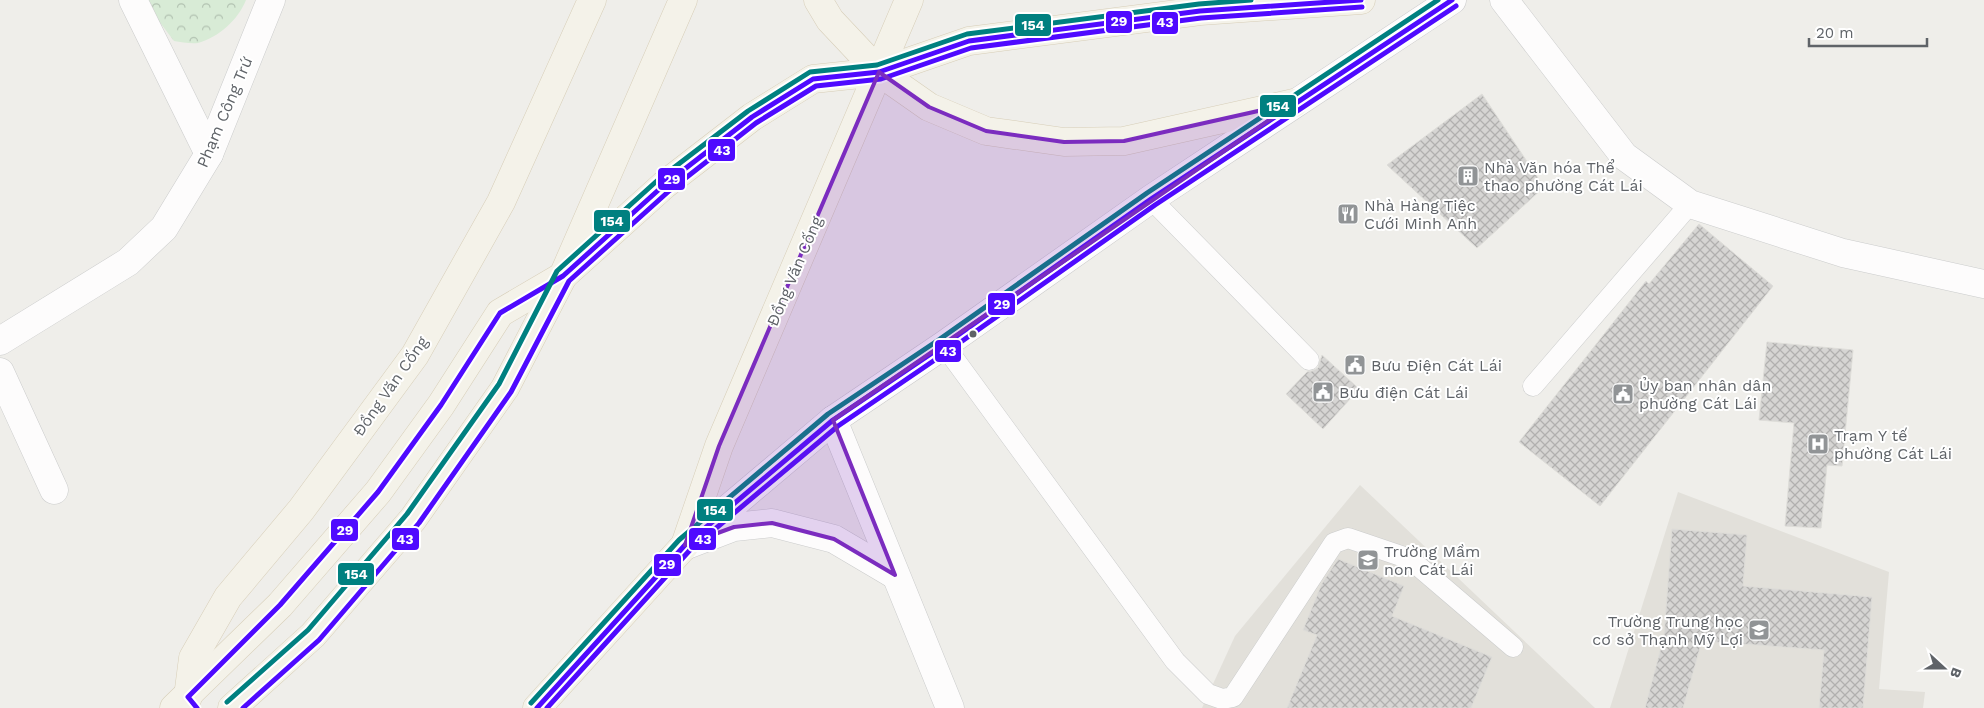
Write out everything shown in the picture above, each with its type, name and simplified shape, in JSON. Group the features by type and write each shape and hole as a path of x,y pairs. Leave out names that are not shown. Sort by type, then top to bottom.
{"main road":[{"name":"Đồng Văn Cống","path":"186,704 194,658 228,597 301,510 415,355 501,202 592,0"},
{"path":"232,708 314,635 413,519 505,388 563,276 683,0"},
{"path":"818,0 830,20 879,72 929,107 986,131 1064,142 1124,142 1294,103"},
{"name":"Đồng Văn Cống","path":"685,545 719,446 909,0"},
{"path":"186,704 280,605 378,492 441,405 500,313 563,276 664,184 752,116 813,79 879,72 969,41 1200,11 1356,0"},
{"path":"536,708 685,545"}],"street":[{"path":"133,0 209,154"},
{"name":"Phạm Công Trứ","path":"0,341 128,262 164,228 209,154 271,0"},
{"path":"685,545 833,420 944,345 1151,199 1452,0"},
{"path":"1504,0 1624,156 1690,204 1843,253 1984,284"},
{"path":"0,372 54,490"},
{"path":"833,420 950,708"},
{"path":"685,545 734,528 772,523 834,539 895,575"}],"lane":[{"path":"1151,199 1309,360"},
{"path":"1533,386 1690,204"},
{"path":"944,345 1174,661 1208,694 1222,700 1233,697 1334,544 1348,538 1410,559 1513,647"}],"highlighted area":[{"path":"879,72 929,107 986,131 1064,142 1124,141 1294,103 833,420 895,575 834,539 772,523 734,527 685,545 719,446"}],"shaded area":[{"name":"Trường Mầm non Cát Lái","path":"1360,485 1595,708 1202,708 1235,636"},
{"name":"Trường Trung học cơ sở Thạnh Mỹ Lợi","path":"1678,492 1889,572 1879,689 1925,692 1923,708 1610,708"}],"green space":[{"path":"149,0 246,0 243,7 227,27 213,37 198,43 192,43 174,41 158,20"}],"building":[{"name":"Nhà Văn hóa Thể thao phường Cát Lái","path":"1482,94 1544,187 1477,248 1387,165"},
{"name":"Ủy ban nhân dân phường Cát Lái","path":"1699,224 1773,286 1600,506 1519,442 1646,281 1649,284"},
{"name":"Trạm Y tế phường Cát Lái","path":"1767,342 1853,350 1842,466 1827,465 1821,528 1785,526 1794,423 1759,420"},
{"name":"Bưu điện Cát Lái","path":"1322,355 1359,389 1323,429 1286,394 1307,372 1318,368"},
{"path":"1672,529 1747,535 1743,586 1872,597 1863,708 1819,708 1824,650 1702,641 1683,708 1645,708 1664,636"},
{"path":"1338,559 1404,586 1392,616 1492,657 1471,708 1287,708 1317,635 1303,630 1322,583"}],"transit line":[{"name":"154","path":"227,702 308,630 407,514 499,384 557,271 659,179 748,111 810,72 877,65 967,34 1199,4 1251,0"},
{"name":"29","path":"197,708 188,697 280,605 378,492 441,405 500,313 563,276 664,185 752,117 813,79 879,72 969,41 1200,11 1361,0"},
{"name":"154","path":"531,703 679,540 828,414 940,339 1147,193 1438,0"},
{"name":"29","path":"537,708 685,545 833,420 944,345 1151,199 1452,0"},
{"name":"43","path":"547,708 690,550 838,426 1155,205 1456,6"},
{"name":"43","path":"243,708 319,640 419,523 511,392 569,281 669,191 756,123 816,86 881,79 971,48 1201,18 1362,7"}],"place":[{"name":"Nhà Văn hóa Thể thao phường Cát Lái","path":"1468,176"},
{"name":"Nhà Hàng Tiệc Cưới Minh Anh","path":"1348,214"},
{"name":"Bưu Điện Cát Lái","path":"1355,365"},
{"name":"Bưu điện Cát Lái","path":"1323,392"},
{"name":"Ủy ban nhân dân phường Cát Lái","path":"1623,394"},
{"name":"Trạm Y tế phường Cát Lái","path":"1818,444"},
{"name":"Trường Mầm non Cát Lái","path":"1368,560"},
{"name":"Trường Trung học cơ sở Thạnh Mỹ Lợi","path":"1759,630"}]}
